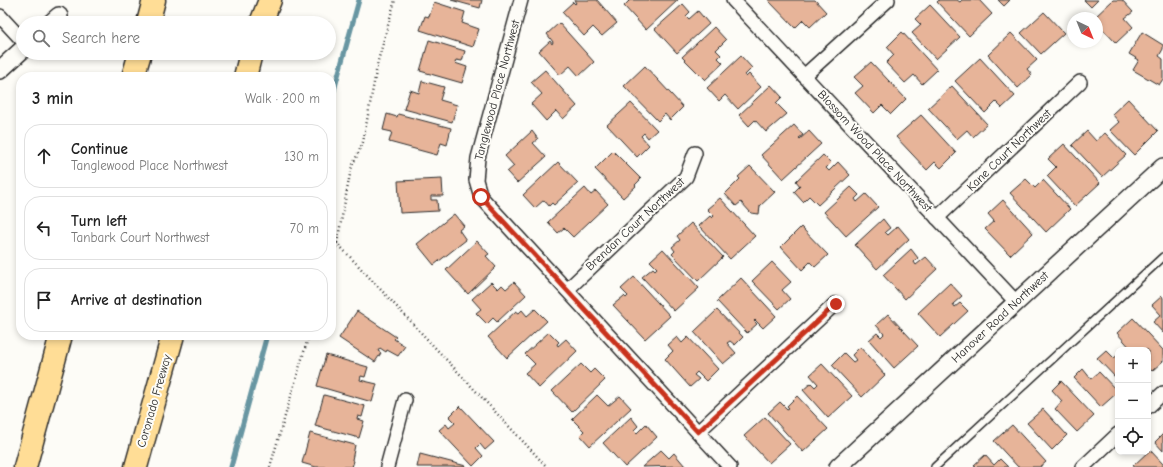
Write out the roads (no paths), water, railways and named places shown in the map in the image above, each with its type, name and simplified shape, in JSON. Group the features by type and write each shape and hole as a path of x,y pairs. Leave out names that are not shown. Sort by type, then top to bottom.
{"highway":[{"path":"150,16 154,0"},
{"path":"262,16 266,0"},
{"path":"263,16 270,0"},
{"path":"134,72 138,60"},
{"path":"246,72 249,60"},
{"path":"25,467 60,340"},
{"name":"Coronado Freeway","path":"136,467 172,340"}],"street":[{"name":"Tanglewood Place Northwest","path":"521,0 478,158 476,180 481,197 730,467"},
{"name":"Blossom Wood Place Northwest","path":"733,0 1016,302"},
{"path":"804,76 888,0"},
{"path":"0,16 16,33"},
{"path":"0,70 16,55"},
{"name":"Kane Court Northwest","path":"937,218 1080,82"},
{"name":"Brendan Court Northwest","path":"566,290 686,177 695,153"},
{"name":"Hanover Road Northwest","path":"838,467 1016,302 1161,171"},
{"path":"698,432 836,304"},
{"path":"1151,404 1163,393"},
{"path":"387,467 405,400"},
{"path":"1083,467 1115,437"}],"lane":[{"path":"935,467 1163,257"}],"waterway":[{"path":"336,83 359,0"},
{"path":"231,467 266,340"}]}
